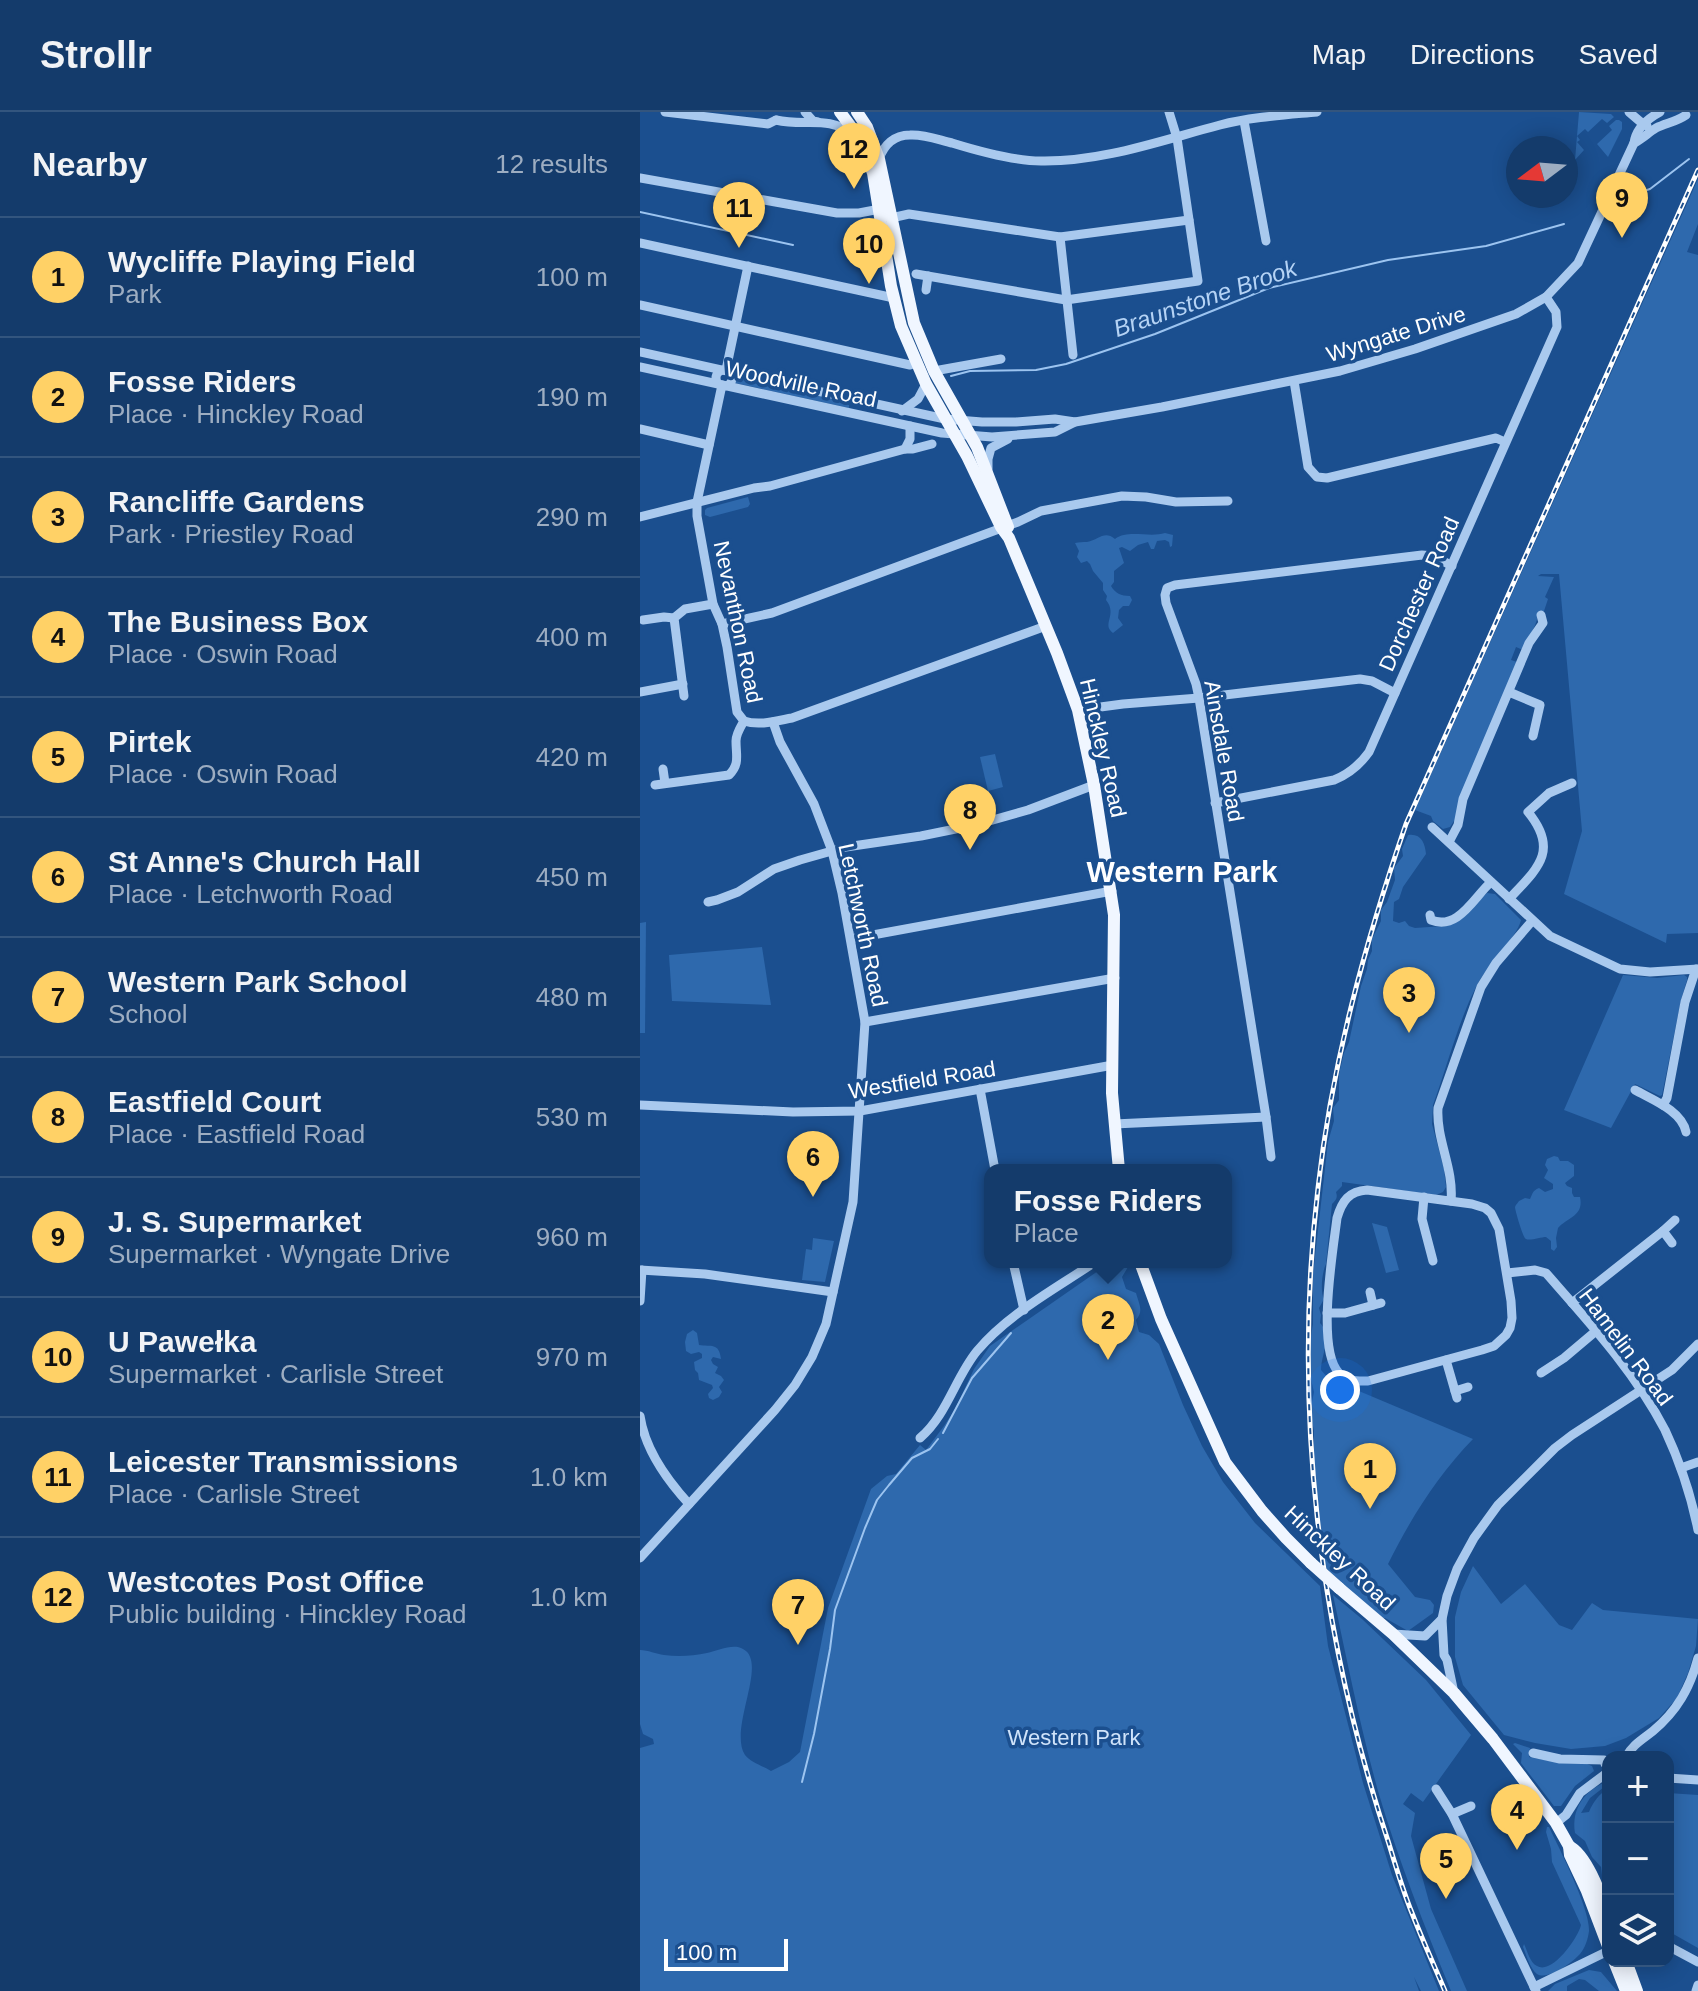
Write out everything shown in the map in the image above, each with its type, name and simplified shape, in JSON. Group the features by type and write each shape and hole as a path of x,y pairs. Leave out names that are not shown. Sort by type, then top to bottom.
{"main road":[{"path":"840,112 861,121"},
{"name":"Hinckley Road","path":"861,121 879,159 894,298 901,326 926,384 1006,530"},
{"name":"Hinckley Road","path":"861,121 914,323 934,371 971,436 989,476 1006,530 1078,710 1112,891 1114,1124 1118,1164"},
{"name":"Hinckley Road","path":"1142,1268 1161,1319 1225,1462 1286,1538 1415,1655 1454,1693 1493,1739 1556,1823 1569,1846 1602,1932"},
{"name":"Hinckley Road","path":"1569,1846 1577,1850 1602,1901"},
{"path":"1616,1967 1626,1991"},
{"path":"1628,1967 1637,1991"}],"street":[{"path":"665,112 768,124 776,116 790,123 831,122 848,130 861,121"},
{"path":"805,112 818,122"},
{"path":"916,274 1066,300 1198,281 1177,138 1169,112"},
{"path":"879,159 883,149 894,139 910,135 1040,162 1145,147 1244,116 1317,112"},
{"path":"1629,112 1648,123 1678,121 1683,114 1698,117"},
{"path":"1648,123 1660,112"},
{"path":"1244,116 1266,241"},
{"name":"Wyngate Drive","path":"954,434 1055,432 1075,422 1294,381 1415,349 1516,314 1546,297 1578,263 1634,143 1635,134 1648,123"},
{"path":"640,178 837,213 909,214 1060,237 1189,220"},
{"path":"1060,237 1073,355"},
{"path":"640,243 894,298"},
{"path":"726,370 748,266"},
{"path":"926,290 928,276"},
{"name":"Dorchester Road","path":"1215,803 1321,784 1347,775 1362,763 1557,327 1556,312 1546,297"},
{"path":"640,305 910,365 916,363"},
{"name":"Woodville Road","path":"640,352 902,411 962,421"},
{"path":"934,371 1001,359"},
{"name":"Woodville Road","path":"640,367 954,434"},
{"name":"Nevanthon Road","path":"663,769 660,784 729,775 735,770 738,759 736,739 744,721 737,712 727,647 713,604 697,516 697,502 722,385 717,383 716,376 721,370 726,370"},
{"path":"1294,381 1308,467 1317,477 1327,478 1496,438 1505,442"},
{"name":"Woodville Road","path":"902,411 918,399 926,384"},
{"name":"Wyngate Drive","path":"962,421 1055,419 1075,422"},
{"path":"905,449 910,439 910,426"},
{"path":"640,429 709,445"},
{"path":"989,476 991,448 1019,435"},
{"path":"640,517 932,444"},
{"path":"722,624 772,613 1006,530 1041,511 1122,496 1176,502 1228,501"},
{"name":"Ainsdale Road","path":"1271,1157 1199,698 1166,603 1165,591 1170,586 1422,555 1434,556 1452,566"},
{"path":"648,622 664,617 674,618 685,609 713,604"},
{"path":"674,618 684,696"},
{"path":"1449,842 1458,825 1463,799 1529,643 1546,621"},
{"path":"744,721 773,722 792,718 1046,626"},
{"path":"1078,710 1365,679 1395,693"},
{"path":"640,692 683,684"},
{"path":"1509,692 1540,705 1551,705"},
{"path":"1533,736 1540,705"},
{"name":"Letchworth Road","path":"640,1558 765,1422 795,1385 812,1357 826,1324 853,1202 865,1022 832,851 814,804 780,742 773,722"},
{"path":"1509,899 1540,863 1543,850 1541,828 1524,809 1566,782"},
{"path":"708,902 738,892 774,869 832,851 975,825 1028,810 1094,785"},
{"path":"1432,827 1550,936 1620,969 1650,972 1697,969 1685,1002 1667,1098 1663,1105"},
{"path":"1428,920 1442,922 1463,914 1478,893 1491,882"},
{"path":"851,939 1112,891"},
{"path":"1451,1201 1450,1168 1437,1125 1438,1108 1481,987 1496,963 1532,921"},
{"path":"865,1022 1115,978"},
{"name":"Westfield Road","path":"640,1105 793,1112 860,1111 1113,1065"},
{"path":"980,1089 994,1164"},
{"path":"1635,1090 1674,1113 1686,1127 1686,1132"},
{"path":"1114,1124 1266,1117"},
{"path":"1367,1190 1424,1197 1479,1205 1491,1213 1499,1229 1507,1273 1512,1318 1510,1328 1494,1346 1446,1360 1368,1381 1352,1381 1340,1376 1327,1347 1327,1313 1337,1218 1347,1197 1354,1193 1367,1190"},
{"path":"1424,1197 1422,1219 1433,1261"},
{"path":"1572,1303 1675,1220"},
{"path":"1663,1231 1672,1243"},
{"path":"1014,1268 1024,1310"},
{"path":"920,1438 932,1428 967,1365 990,1337 1086,1268"},
{"path":"640,1301 641,1270 705,1274 833,1292"},
{"name":"Hamelin Road","path":"1507,1273 1530,1270 1546,1273 1642,1391 1681,1468 1698,1530"},
{"path":"1327,1313 1345,1313 1377,1304 1370,1292"},
{"path":"1541,1373 1596,1331"},
{"path":"1454,1693 1444,1655 1442,1619 1457,1569 1474,1538 1498,1505 1550,1452 1672,1370 1698,1344"},
{"path":"1446,1360 1456,1394 1468,1387"},
{"path":"640,1416 650,1449 661,1469 689,1504"},
{"path":"1681,1468 1698,1462"},
{"path":"1415,1655 1415,1645 1442,1619"},
{"path":"1393,1634 1425,1636"},
{"path":"1428,1668 1439,1664 1444,1655"},
{"path":"1629,1751 1680,1703 1696,1677 1698,1658"},
{"path":"1533,1753 1560,1759 1602,1760"},
{"path":"1556,1823 1602,1772"},
{"path":"1674,1778 1698,1780"},
{"path":"1436,1789 1452,1814 1535,1989 1602,1951"},
{"path":"1452,1814 1471,1806"},
{"path":"1674,1949 1698,1962"},
{"path":"1696,1991 1698,1985"}],"green space":[{"path":"1579,112 1611,114 1614,117 1607,123 1602,119 1588,132 1585,129 1577,136"},
{"path":"1616,120 1622,122 1622,129 1608,157 1597,144 1612,130 1609,126"},
{"path":"1578,143 1584,150 1578,157"},
{"path":"1698,179 1698,224 1687,252 1698,255 1698,933 1667,934 1666,943 1564,894 1582,831 1559,574 1538,576 1554,577 1545,597 1548,599 1544,611 1538,612 1523,650 1516,647 1511,660 1517,662 1456,822 1443,829 1431,816 1415,810"},
{"path":"737,376 814,393 849,405 849,408 735,383"},
{"path":"748,497 748,507 710,517 705,515 707,508"},
{"path":"1104,535 1115,539 1126,535 1173,535 1170,547 1165,540 1157,541 1154,549 1148,542 1130,551 1119,548 1124,563 1114,571 1111,586 1114,591 1130,596 1132,600 1129,606 1119,610 1118,618 1123,625 1113,633 1109,626 1110,610 1103,583 1087,561 1081,563 1075,543"},
{"path":"995,754 1003,787 988,791 980,757"},
{"path":"1408,835 1422,840 1426,854 1403,887 1399,899 1394,902 1393,921 1405,921 1415,928 1444,926 1487,893 1495,894 1521,920 1514,935 1476,987 1433,1105 1432,1124 1444,1169 1446,1187 1443,1192 1436,1195 1342,1182 1332,1204 1322,1282 1324,1299 1319,1308 1320,1323 1326,1334 1321,1370 1328,1378 1473,1439 1426,1498 1388,1564 1415,1597 1430,1600 1434,1605 1433,1613 1408,1631 1385,1618 1379,1618 1326,1568 1318,1522 1314,1431 1310,1412 1314,1392 1310,1375 1313,1274 1328,1142 1334,1121 1333,1108 1339,1100 1339,1074 1372,951 1372,939 1381,921 1381,910 1395,880 1394,868 1403,856 1402,849"},
{"path":"646,922 645,1033 640,1033 640,923"},
{"path":"762,947 771,1005 672,1001 669,955"},
{"path":"1623,975 1657,978 1684,975 1687,980 1662,1095 1635,1084 1611,1128 1564,1110"},
{"path":"1554,1156 1574,1165 1574,1176 1565,1183 1572,1188 1574,1197 1580,1197 1581,1203 1577,1212 1558,1228 1554,1251 1546,1237 1526,1239 1515,1207 1519,1201 1530,1199 1539,1188 1545,1192 1553,1189 1553,1184 1544,1178 1548,1170 1545,1165 1547,1159"},
{"path":"1372,1223 1387,1227 1399,1270 1386,1273"},
{"path":"813,1238 834,1241 825,1282 802,1280 806,1249 812,1250"},
{"name":"Western Park","path":"1102,1268 1127,1268 1122,1277 1126,1289 1136,1293 1140,1310 1136,1320 1139,1332 1149,1335 1159,1344 1202,1446 1223,1482 1255,1523 1320,1586 1328,1646 1363,1783 1392,1875 1439,1991 1421,1991 1414,1977 1419,1991 640,1991 640,1748 654,1744 653,1739 643,1734 640,1724 640,1650 680,1656 730,1647 743,1649 750,1656 752,1667 741,1729 745,1755 771,1771 789,1762 800,1752 828,1608 871,1489 887,1476 896,1474 920,1445 926,1450 955,1409 974,1369 990,1346"},
{"path":"693,1330 697,1333 699,1345 714,1346 720,1354 721,1359 713,1357 711,1360 718,1367 715,1373 724,1380 719,1387 722,1392 713,1400 708,1394 712,1385 699,1380 695,1370 694,1362 702,1358 702,1354 686,1351 687,1334"},
{"path":"1473,1566 1501,1604 1525,1584 1559,1625 1572,1630 1592,1603 1603,1610 1698,1619 1696,1646 1677,1698 1659,1718 1626,1738 1605,1746 1571,1749 1504,1735 1463,1685 1455,1657 1455,1617 1461,1592"},
{"path":"1333,1595 1426,1680 1471,1735 1423,1802 1411,1793 1403,1804 1415,1813 1411,1836 1431,1909 1467,1991 1451,1991 1394,1842 1365,1742"},
{"path":"1515,1743 1530,1748 1529,1757 1587,1764 1594,1771 1575,1786 1561,1806 1554,1806 1521,1763 1522,1753"},
{"path":"1602,1784 1602,1789 1590,1798 1581,1813 1589,1812 1602,1793 1602,1875 1601,1867 1592,1857 1585,1841 1575,1833 1574,1824 1581,1801"},
{"path":"1674,1793 1698,1795 1698,1948 1674,1934"},
{"path":"1547,1827 1579,1894 1589,1931 1585,1946 1577,1957 1560,1970 1542,1975 1532,1969 1524,1944 1537,1966 1550,1965 1570,1946 1581,1925 1552,1862"},
{"path":"1589,1970 1601,1972 1617,1991 1599,1991 1579,1979 1567,1986 1567,1991 1548,1991 1555,1984"}],"waterway":[{"name":"Braunstone Brook","path":"1625,197 1650,189 1689,159"},
{"name":"Braunstone Brook","path":"640,212 793,245"},
{"name":"Braunstone Brook","path":"951,376 970,371 1036,370 1066,364 1155,334 1269,288 1388,260 1486,246 1564,224"},
{"path":"943,1433 972,1378 1011,1333"},
{"path":"802,1782 814,1734 835,1610 865,1528 877,1500 889,1485 912,1458 930,1449 938,1439"}],"railway":[{"path":"1445,1991 1406,1896 1365,1765 1329,1602 1318,1520 1308,1354 1311,1271 1324,1141 1352,1004 1406,824 1698,170"}],"place":[{"name":"Westcotes Post Office","path":"854,189"},
{"name":"J. S. Supermarket","path":"1622,238"},
{"name":"Leicester Transmissions","path":"739,248"},
{"name":"U Pawełka","path":"869,284"},
{"name":"Eastfield Court","path":"970,850"},
{"name":"Rancliffe Gardens","path":"1409,1033"},
{"name":"St Anne's Church Hall","path":"813,1197"},
{"name":"Fosse Riders","path":"1108,1360"},
{"name":"Wycliffe Playing Field","path":"1370,1509"},
{"name":"Western Park School","path":"798,1645"},
{"name":"The Business Box","path":"1517,1850"},
{"name":"Pirtek","path":"1446,1899"}],"district":[{"name":"Western Park","path":"1182,871"}]}
